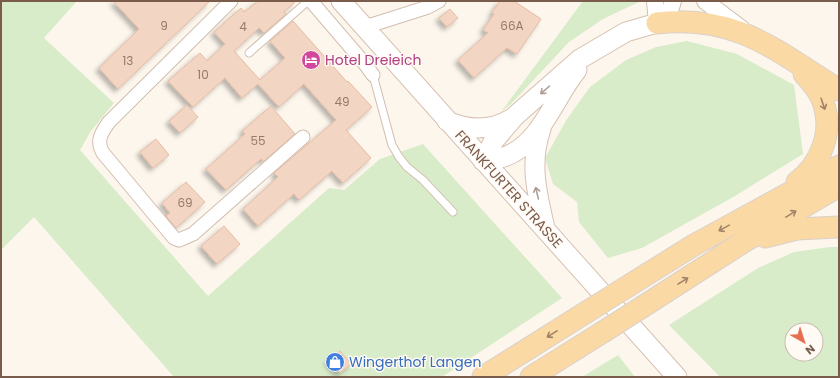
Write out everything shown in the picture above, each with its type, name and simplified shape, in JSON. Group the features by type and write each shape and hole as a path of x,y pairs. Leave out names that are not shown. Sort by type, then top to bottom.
{"main road":[{"name":"FRANKFURTER STRASSE","path":"341,1 677,377"},
{"path":"447,121 460,127 483,128 506,122 515,116 580,59 597,48 626,32 657,23 677,21 710,23 736,30 755,38 839,90"},
{"path":"483,161 504,157 515,152 531,138 542,124 574,74 597,48"},
{"path":"758,208 799,181 813,166 824,144 827,131 824,104 815,88 793,61"},
{"path":"483,161 493,142 515,116"},
{"path":"542,124 536,141 534,169 535,187 546,231"},
{"path":"483,377 694,244 758,208 839,166"},
{"path":"531,377 745,242 839,186"},
{"path":"745,242 797,229 839,227"}],"street":[{"path":"231,1 109,122 100,134 99,142 103,153 174,238 180,240 193,234 303,137"},
{"path":"309,1 373,75"},
{"path":"365,27 428,7 439,1"},
{"path":"655,1 657,23"},
{"path":"657,23 669,14 673,1"},
{"path":"705,1 755,38"}],"lane":[{"path":"249,53 309,1"},
{"path":"373,75 392,145 399,157 407,167 424,180 453,212"}],"green space":[{"path":"1,1 77,1 44,38 114,103 91,131 80,150 208,296 329,188 344,190 380,159 423,144 562,298 442,377 174,377 34,217 1,250"},
{"path":"583,1 641,1 603,19 569,42 511,104 501,112"},
{"path":"687,41 737,54 794,85 803,154 735,196 642,248 608,258 579,222 577,202 553,184 545,158 567,119 590,87 626,60 656,47"},
{"path":"839,247 839,377 720,377 669,325 758,268 794,252"},
{"path":"618,355 635,377 582,377"}],"building":[{"path":"113,1 210,1 118,89 99,68 139,29"},
{"path":"258,1 296,1 284,12 286,14 264,33 259,28 234,51 260,80 285,58 270,41 293,21 347,82 348,81 372,107 346,130 371,158 343,183 332,171 299,200 294,194 258,226 243,209 278,177 274,173 336,120 304,84 279,107 258,84 242,98 225,78 193,107 168,81 200,53 207,61 225,44 214,32 241,8 244,12"},
{"path":"500,1 514,1 541,19 517,54 507,48 474,78 458,60 488,33 483,30 494,14 492,13"},
{"path":"450,9 458,18 447,27 439,18"},
{"path":"187,105 198,117 180,133 169,121"},
{"path":"271,106 295,134 264,161 261,159 226,190 206,169 245,134 242,131"},
{"path":"156,139 169,155 153,168 140,152"},
{"path":"186,182 205,202 176,228 166,216 170,213 162,203"},
{"path":"224,226 240,244 217,264 201,246"},
{"path":"340,351 351,364 340,373 338,370 336,371 328,361"}],"place":[{"name":"Hotel Dreieich","path":"311,60"},
{"name":"Wingerthof Langen","path":"335,362"}]}
